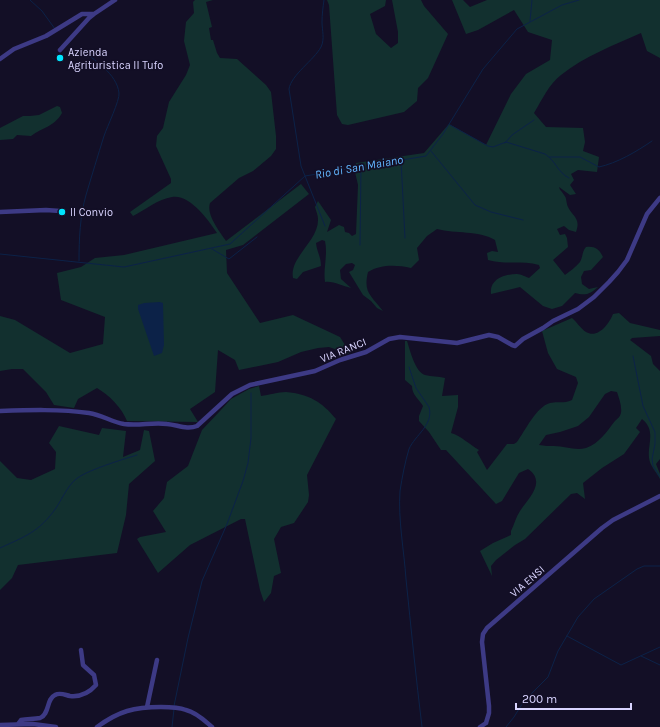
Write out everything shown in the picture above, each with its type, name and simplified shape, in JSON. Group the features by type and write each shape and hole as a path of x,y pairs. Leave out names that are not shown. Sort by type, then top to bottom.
{"street":[{"path":"60,50 89,18 115,0"},
{"path":"0,59 14,49 46,36 82,14 94,14"},
{"name":"VIA RANCI","path":"0,411 35,410 88,413 125,424 165,423 192,428 198,426 232,394 250,385 315,371 340,360 366,352 389,339 400,337 457,343 489,335 498,337 512,346 515,346 523,339 543,328 552,321 578,309 594,297 618,272 626,260 647,214 660,198"},
{"path":"0,212 46,210 60,211"},
{"name":"VIA ENSI","path":"487,725 489,706 482,642 483,634 487,628 602,528 613,520 660,496"},
{"path":"18,724 21,720 40,718 45,714 52,697 55,695 63,694 79,696 92,690 96,686 94,675 83,665 81,650"},
{"path":"147,707 157,660"},
{"path":"97,727 117,714 135,708 147,707 187,710 193,712 212,727"},
{"path":"0,725 33,724 56,727"},
{"path":"480,727 487,725"}],"green space":[{"path":"195,0 213,0 206,2 212,27 209,28 211,40 213,40 220,58 237,59 266,85 271,92 276,136 276,149 271,156 253,171 239,178 210,203 210,213 214,223 226,241 301,184 309,194 243,245 226,250 227,273 260,323 293,315 340,337 349,354 329,347 318,348 301,352 278,362 239,370 235,360 218,350 215,392 190,409 198,422 127,421 115,402 97,388 78,399 74,408 54,405 46,392 23,369 0,371 0,316 15,320 70,353 103,344 105,317 61,300 57,273 81,267 95,258 124,255 217,233 198,209 186,200 179,197 172,197 162,200 133,216 130,212 171,183 171,179 156,146 157,136 163,128 169,102 186,75 190,65 184,41 186,22 194,13 193,2"},
{"path":"327,0 386,0 385,6 370,14 376,34 391,48 398,43 398,32 392,0 421,0 424,6 448,34 428,78 418,88 417,101 404,112 348,125 342,124 337,115 329,5"},
{"path":"452,0 463,0 470,7 487,0 660,0 660,58 647,51 641,33 620,42 580,62 561,75 549,88 534,113 546,127 583,128 585,142 583,151 599,157 597,172 578,170 571,174 574,180 570,185 576,194 570,195 559,187 566,198 568,207 576,218 578,224 576,232 569,230 564,226 557,229 560,235 565,234 568,247 553,260 565,275 580,262 586,247 596,249 603,257 591,270 584,271 581,277 582,284 589,289 598,287 588,294 575,293 562,306 552,309 543,306 520,287 491,294 491,289 495,281 499,278 517,274 529,278 540,268 539,265 488,260 487,253 492,251 498,252 495,240 474,233 437,229 427,236 417,248 419,260 411,268 384,266 368,272 367,289 383,311 377,308 363,295 349,272 353,270 355,265 352,263 346,264 340,270 341,279 351,288 335,283 325,282 325,241 322,240 316,243 321,266 303,272 297,279 293,278 295,263 314,235 317,227 318,218 315,207 318,201 331,220 327,232 339,225 344,227 345,232 352,236 356,234 358,185 355,172 356,163 424,153 449,124 486,145 511,94 526,74 550,60 552,40 528,32 514,10 478,30 466,34"},
{"path":"57,106 60,107 62,113 59,118 48,126 31,136 17,135 13,139 0,140 0,128 23,116 39,115"},
{"path":"619,313 630,323 660,330 660,336 632,338 630,340 651,356 653,364 660,371 660,459 656,464 660,474 660,479 650,462 650,434 647,424 642,419 636,428 640,432 624,454 602,468 583,483 585,499 577,493 571,494 525,539 496,560 491,566 492,576 480,551 511,535 511,531 519,513 534,490 536,479 528,469 519,473 502,501 496,504 446,450 441,450 429,432 419,421 419,416 423,406 414,394 412,386 405,380 405,341 407,341 413,360 421,373 428,376 445,378 442,396 458,395 458,407 451,433 462,438 479,450 477,452 487,470 507,444 514,444 517,442 540,409 550,403 572,400 578,383 576,377 557,369 548,353 542,331 572,318 586,332 595,334 606,326 613,314","holes":["611,391 617,392 621,405 621,414 595,444 586,448 578,449 539,445 546,435 578,426 589,417 605,394"]},
{"path":"259,386 261,396 286,392 308,397 326,408 336,419 307,475 309,495 308,502 294,523 281,527 274,539 281,573 274,576 271,593 264,602 260,590 245,519 241,519 190,545 158,573 137,539 140,537 166,532 153,511 164,498 167,482 188,466 202,430 231,399 249,389"},
{"path":"59,426 99,435 102,428 126,431 123,457 140,450 144,430 149,431 155,461 129,484 126,515 117,553 18,565 12,578 0,590 0,461 17,478 31,480 55,469 56,452 49,443"}],"water":[{"path":"160,302 163,303 164,345 162,353 154,356 138,305"}],"waterway":[{"path":"30,0 42,11 55,29"},
{"path":"324,0 322,19 323,38 321,47 294,78 289,89 301,166 325,226"},
{"path":"530,21 532,0"},
{"name":"Rio di San Maiano","path":"0,254 124,267 230,244 305,176 426,156 443,134 483,69 517,29 562,5 579,0"},
{"path":"79,49 98,62 109,73 117,86 119,96 104,136 82,211 79,261"},
{"path":"505,143 512,135 534,120"},
{"path":"450,125 488,146 493,147 506,142 545,154 552,160 562,173 569,178"},
{"path":"550,157 580,157 599,167 626,157 652,141"},
{"path":"431,151 475,205 491,212 523,220"},
{"path":"401,160 405,238"},
{"path":"360,245 361,166"},
{"path":"212,249 229,259 257,237"},
{"path":"633,356 643,406 655,432 655,444 652,459 653,466 660,477"},
{"path":"409,367 416,388 429,407 430,413 426,425 409,449 400,491 402,535 422,727"},
{"path":"174,706 188,638 202,581 227,524 248,463 251,438 251,393"},
{"path":"0,548 25,536 44,523 75,480 104,466 137,455"},
{"path":"506,727 524,701 548,677 558,651 578,617 594,599 637,569 644,566 660,566"},
{"path":"567,636 621,665 660,647"},
{"path":"641,656 660,665"},
{"path":"172,727 174,709"}],"place":[{"name":"Azienda Agrituristica Il Tufo","path":"60,58"},
{"name":"Il Convio","path":"62,212"}]}
